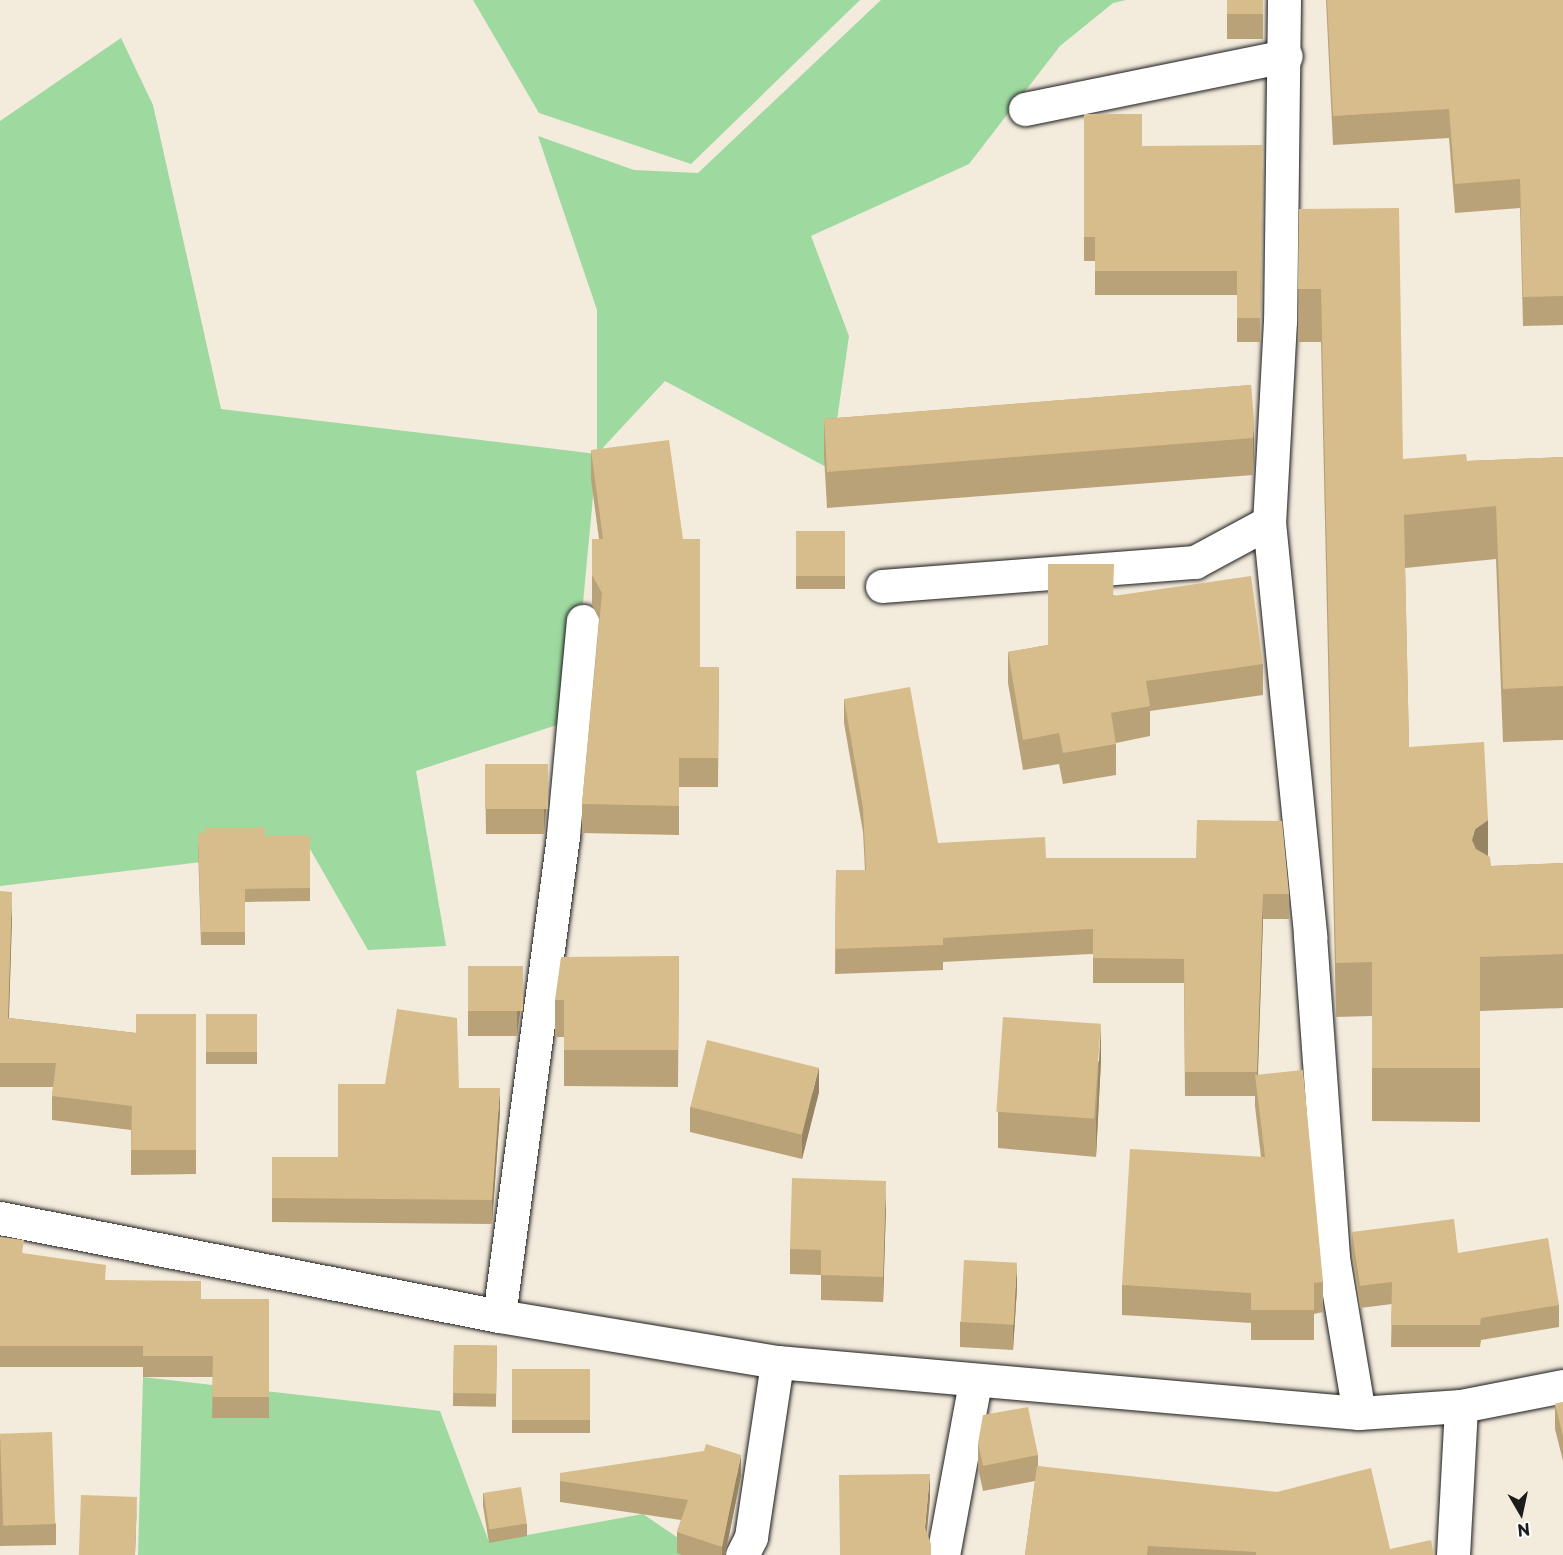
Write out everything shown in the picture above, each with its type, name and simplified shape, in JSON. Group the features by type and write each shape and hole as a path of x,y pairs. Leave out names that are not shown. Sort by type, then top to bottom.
{"street":[{"path":"1284,0 1286,56 1269,522 1310,936 1333,1258 1359,1413"},
{"path":"1025,109 1286,56"},
{"path":"882,586 1195,562 1269,522"},
{"path":"499,1316 563,835 583,621"},
{"path":"0,1218 499,1316 777,1362 975,1383 1359,1413 1461,1406 1563,1386"},
{"path":"742,1555 751,1537 777,1362"},
{"path":"943,1555 975,1383"},
{"path":"1453,1555 1461,1406"}],"green space":[{"path":"473,0 860,0 691,164 539,113"},
{"path":"881,0 1126,0 1113,3 1060,46 969,164 811,236 849,336 830,469 665,381 597,454 597,310 538,136 634,170 698,173"},
{"path":"121,38 153,105 221,409 597,454 572,720 416,771 446,946 368,950 310,849 0,886 0,121"},
{"path":"143,1377 440,1411 489,1542 643,1514 703,1555 138,1555"}],"building":[{"path":"1227,0 1263,0 1263,14 1227,14"},
{"path":"1327,0 1563,0 1563,296 1523,297 1520,179 1455,184 1449,109 1333,116"},
{"path":"1084,114 1142,114 1142,146 1263,145 1260,318 1237,318 1237,271 1095,271 1095,237 1084,237"},
{"path":"1399,208 1403,459 1466,454 1467,461 1563,457 1563,686 1503,689 1496,506 1404,515 1409,747 1484,742 1488,820 1475,829 1472,840 1476,849 1490,857 1491,866 1563,863 1563,954 1480,957 1480,1068 1372,1068 1372,962 1336,963 1321,289 1298,289 1299,209"},
{"path":"1251,385 1253,438 827,472 824,419"},
{"path":"669,440 683,539 700,539 700,667 719,667 718,758 679,758 679,806 582,804 602,593 592,575 592,539 603,539 591,450"},
{"path":"796,531 845,531 845,576 796,576"},
{"path":"1048,564 1114,564 1113,596 1251,576 1263,664 1146,681 1150,706 1111,713 1116,744 1063,753 1059,733 1023,740 1008,652 1048,645"},
{"path":"910,687 938,843 1045,837 1046,858 1196,858 1197,820 1282,821 1289,894 1263,894 1257,1072 1185,1072 1184,959 1093,958 1093,929 943,938 943,945 835,949 836,870 866,870 863,808 844,699"},
{"path":"485,764 548,764 548,809 485,809"},
{"path":"205,827 265,827 265,836 310,836 310,888 245,889 245,932 201,932 198,833 205,833"},
{"path":"0,891 12,892 8,1018 136,1033 136,1014 196,1014 196,1150 131,1150 132,1106 52,1096 56,1063 0,1063"},
{"path":"679,956 678,1050 564,1050 564,1000 555,1000 561,957"},
{"path":"468,966 523,966 523,1011 468,1011"},
{"path":"397,1009 457,1018 459,1088 500,1088 492,1200 272,1198 272,1157 338,1157 338,1084 385,1084"},
{"path":"206,1014 257,1014 257,1052 206,1052"},
{"path":"1003,1017 1101,1024 1094,1119 996,1112"},
{"path":"707,1040 819,1068 802,1135 690,1107"},
{"path":"1303,1070 1323,1282 1314,1283 1314,1310 1251,1310 1251,1293 1122,1285 1130,1149 1265,1157 1255,1075"},
{"path":"792,1178 886,1181 883,1277 821,1275 821,1250 790,1249"},
{"path":"1454,1219 1458,1253 1548,1238 1559,1305 1481,1318 1480,1325 1391,1325 1392,1282 1360,1286 1352,1232"},
{"path":"0,1237 24,1240 22,1253 106,1265 105,1280 201,1281 201,1299 269,1299 269,1397 212,1397 213,1356 143,1356 143,1346 0,1346"},
{"path":"964,1260 1017,1263 1014,1325 961,1322"},
{"path":"454,1345 497,1346 496,1394 453,1393"},
{"path":"512,1369 590,1369 590,1420 512,1420"},
{"path":"1563,1402 1563,1436 1555,1404"},
{"path":"1028,1407 1038,1455 983,1466 978,1443 983,1415"},
{"path":"52,1432 55,1524 3,1526 0,1434"},
{"path":"706,1444 741,1455 722,1547 677,1532 688,1500 560,1481 560,1473 704,1451"},
{"path":"1037,1466 1277,1492 1371,1468 1390,1549 1431,1540 1434,1555 1256,1555 1256,1552 1148,1546 1147,1555 1025,1555"},
{"path":"930,1474 925,1527 931,1544 931,1555 840,1555 839,1475"},
{"path":"521,1487 527,1524 489,1529 483,1493"},
{"path":"81,1495 137,1497 135,1555 79,1555"}]}
